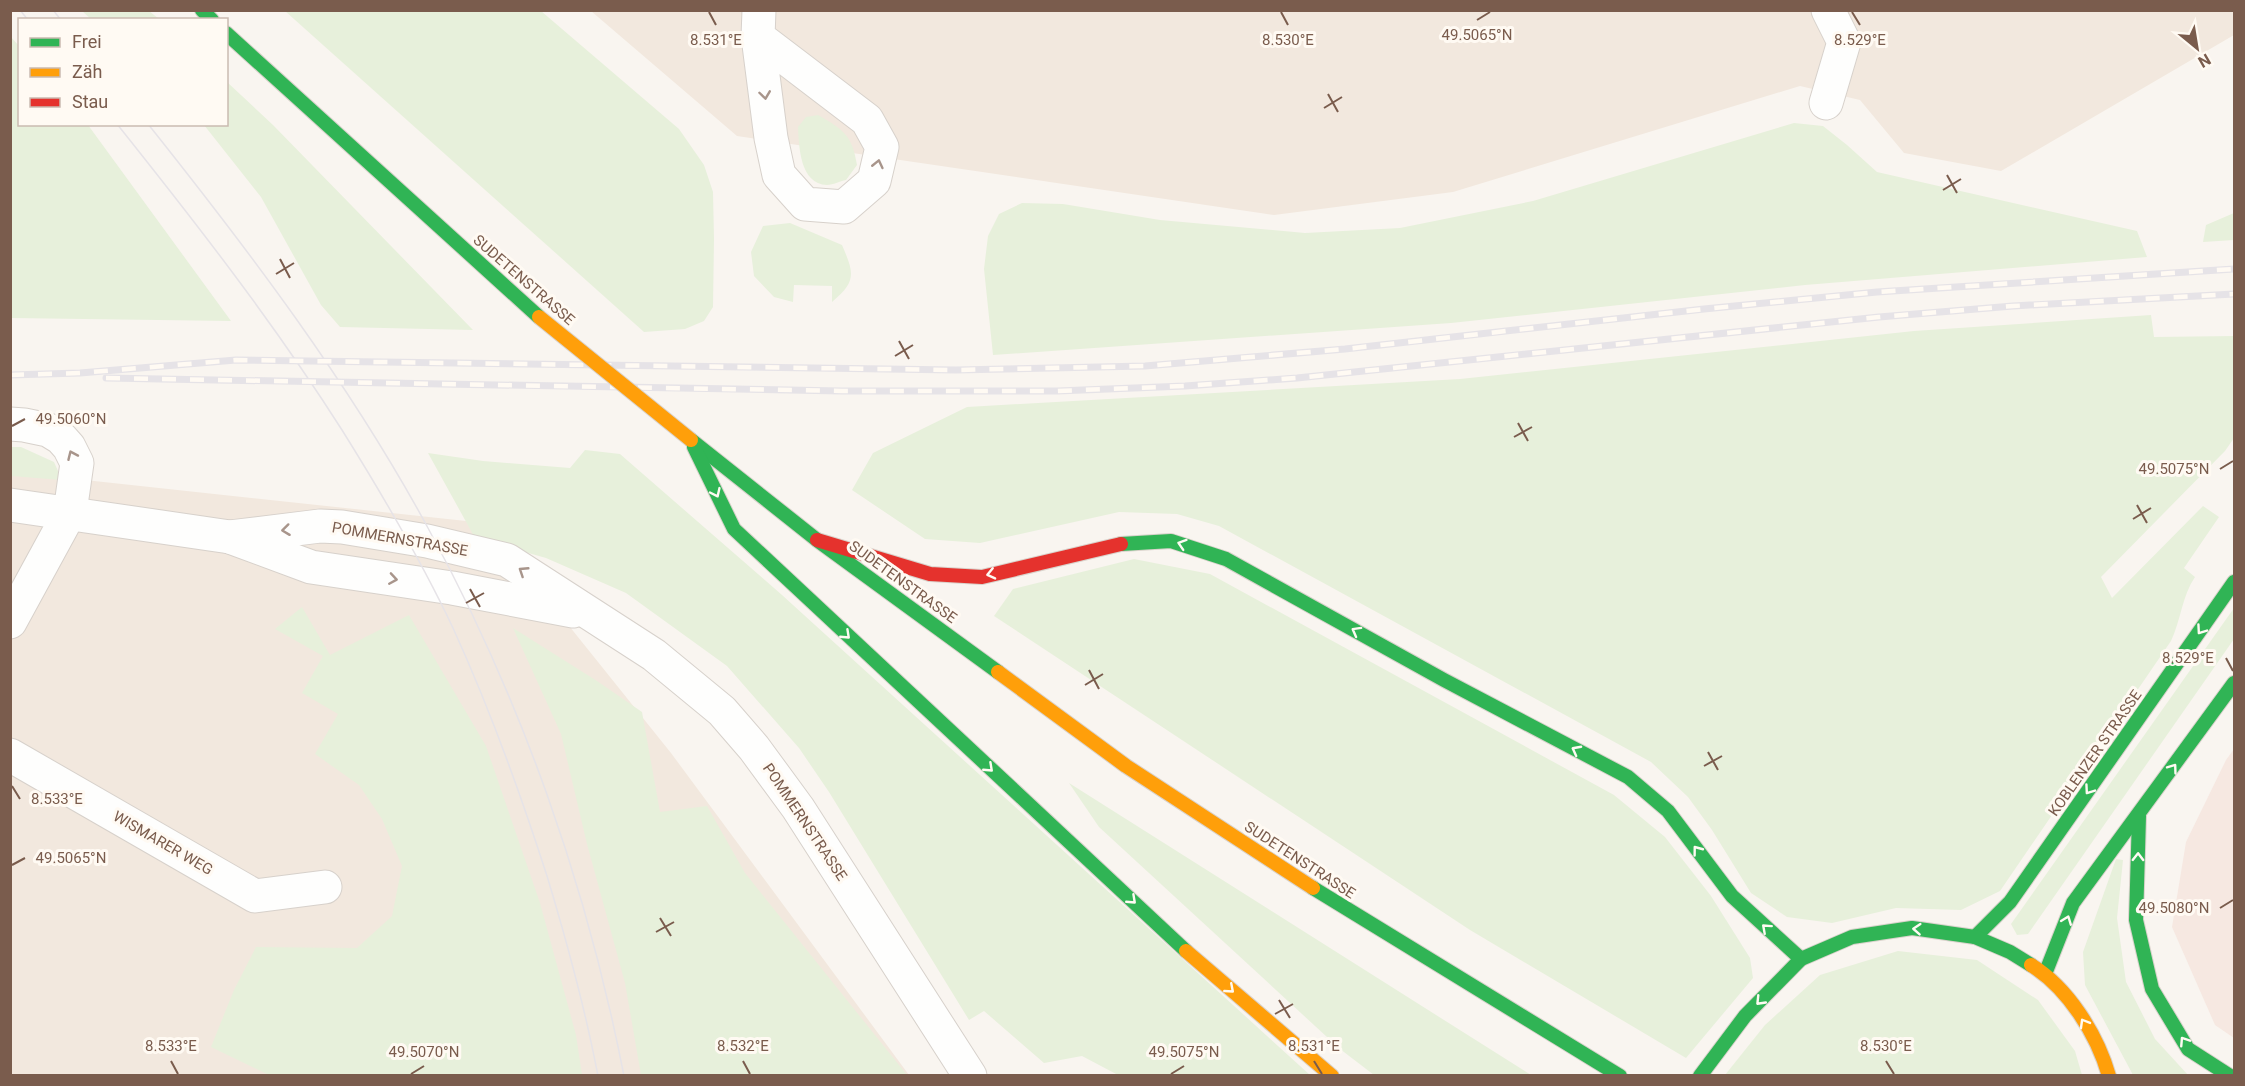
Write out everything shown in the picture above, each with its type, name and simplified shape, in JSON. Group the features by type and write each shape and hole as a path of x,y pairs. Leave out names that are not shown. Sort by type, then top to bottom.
{"main road":[{"name":"SUDETENSTRASSE","path":"228,35 539,317 817,540 1126,766 1358,917 1620,1076"},
{"path":"691,440 734,530 1186,951 1332,1076"},
{"path":"817,540 930,574 982,577 1126,543 1171,541 1226,559 1444,680 1628,777 1668,811 1732,896 1801,959"},
{"name":"KOBLENZER STRASSE","path":"1975,937 2010,902 2235,582"},
{"path":"2045,974 2073,903 2235,683"},
{"path":"2139,816 2136,920 2152,989 2188,1049 2230,1076"},
{"path":"1700,1076 1745,1016 1801,959 1852,937 1912,928 1975,937 2010,952 2045,974 2077,1011 2103,1056 2109,1076"}],"street":[{"path":"1826,103 1844,42 1828,10"},
{"path":"758,24 867,120 882,147 874,181 844,207 805,204 779,175 771,138 758,24"},
{"path":"10,424 24,424 48,430 62,438 77,463 70,512 10,622"},
{"name":"POMMERNSTRASSE","path":"10,505 230,537 311,567 452,588 590,614"},
{"name":"POMMERNSTRASSE","path":"230,537 320,526 427,541 507,560 654,655 722,711 754,748 798,808 969,1076"},
{"name":"WISMARER WEG","path":"10,755 255,896 325,886"}],"shaded area":[{"path":"2234,10 2234,35 2001,171 1904,153 1860,100 1800,86 1453,192 1274,215 737,136 591,11"},
{"path":"11,472 466,521 476,538 505,546 671,753 909,1075 11,1076"},
{"path":"2234,749 2234,1038 2215,1025 2172,927 2186,842 2226,760"}],"green space":[{"path":"82,11 149,11 158,18 90,18"},
{"path":"285,11 541,11 679,129 704,165 713,192 714,239 713,307 704,321 685,329 644,332"},
{"path":"10,36 18,45 18,126 89,126 231,321 11,318"},
{"path":"228,83 273,125 473,330 340,327 321,305 261,197 205,126 228,126"},
{"path":"818,115 834,125 849,140 857,165 846,180 827,185 818,183 806,171 800,154 798,127 806,117"},
{"path":"1794,123 1823,126 1877,172 2137,231 2147,257 1805,285 1451,323 993,355 984,269 988,236 999,214 1022,203 1063,204 1160,220 1305,233 1400,228 1533,201"},
{"path":"2234,213 2234,240 2203,242 2206,225"},
{"path":"790,223 842,245 851,276 846,288 832,302 832,286 794,285 793,302 774,297 754,276 751,252 763,226"},
{"path":"2151,315 2154,337 2234,336 2234,438 2225,451 2101,577 2112,598 2203,506 2219,517 2184,568 2195,577 2187,592 2171,641 2000,891 1961,910 1896,908 1832,923 1787,917 1751,893 1712,830 1688,797 1651,762 1219,526 1177,514 1119,512 980,543 925,539 852,490 873,453 967,407 1460,379 1914,331"},
{"path":"11,447 21,447 54,462 62,480 11,476"},
{"path":"585,450 620,454 782,595 1310,1075 1118,1075 1082,1056 1044,1063 984,1011 969,1020 829,792 799,748 727,666 626,593 546,558 475,538 428,453 483,461 570,468"},
{"path":"1134,559 1210,574 1614,795 1665,837 1711,896 1750,958 1753,978 1686,1058 1470,930 994,616 1013,589"},
{"path":"302,607 330,655 409,615 486,746 540,903 576,1035 582,1075 269,1075 211,1047 234,990 256,947 357,948 392,916 402,866 382,819 359,785 315,754 338,714 302,693 323,656 275,629"},
{"path":"2234,608 2234,639 2028,934 2017,935 2011,924"},
{"path":"513,628 642,712 660,812 707,806 745,873 907,1075 641,1075 625,983 587,844 561,734"},
{"path":"1069,783 1531,1075 1374,1075 1340,1049 1099,827"},
{"path":"2116,859 2123,860 2117,918 2126,982 2155,1039 2188,1075 2133,1075 2085,985 2083,952"},
{"path":"1898,951 1977,960 2038,1000 2075,1051 2082,1075 1725,1075 1765,1025 1820,975"}],"tram line":[{"path":"20,10 26,18"},
{"path":"53,10 59,18"},
{"path":"119,126 234,274 316,390 386,503 441,603 467,658 492,720 537,845 575,975 598,1076"},
{"path":"150,126 261,270 332,371 398,475 462,593 493,659 547,794 591,934 624,1076"}],"railway":[{"path":"10,375 80,373 236,360 956,370 1145,366 1345,349 1877,292 2234,269"},
{"path":"106,378 842,391 1057,391 1185,386 1297,378 1879,317 2013,306 2234,294"}],"traffic: fast":[{"path":"202,10 210,18"},
{"path":"228,35 539,317"},
{"path":"691,440 817,540 998,672"},
{"path":"694,447 734,529 1186,951"},
{"path":"1121,544 1171,541 1226,559 1444,680 1628,777 1668,811 1732,896 1801,959"},
{"path":"1975,937 2010,902 2234,582"},
{"path":"2045,974 2073,903 2234,683"},
{"path":"2139,816 2136,920 2152,989 2188,1049 2230,1076"},
{"path":"1313,888 1620,1076"},
{"path":"1700,1076 1745,1016 1801,959 1852,937 1912,928 1975,937 2010,952 2031,965"}],"traffic: slow":[{"path":"539,317 691,440"},
{"path":"998,672 1126,766 1313,888"},
{"path":"1186,951 1332,1076"},
{"path":"2031,965 2057,986 2079,1013 2097,1044 2109,1076"}],"traffic: jam":[{"path":"817,540 930,574 982,577 1121,544"}]}
